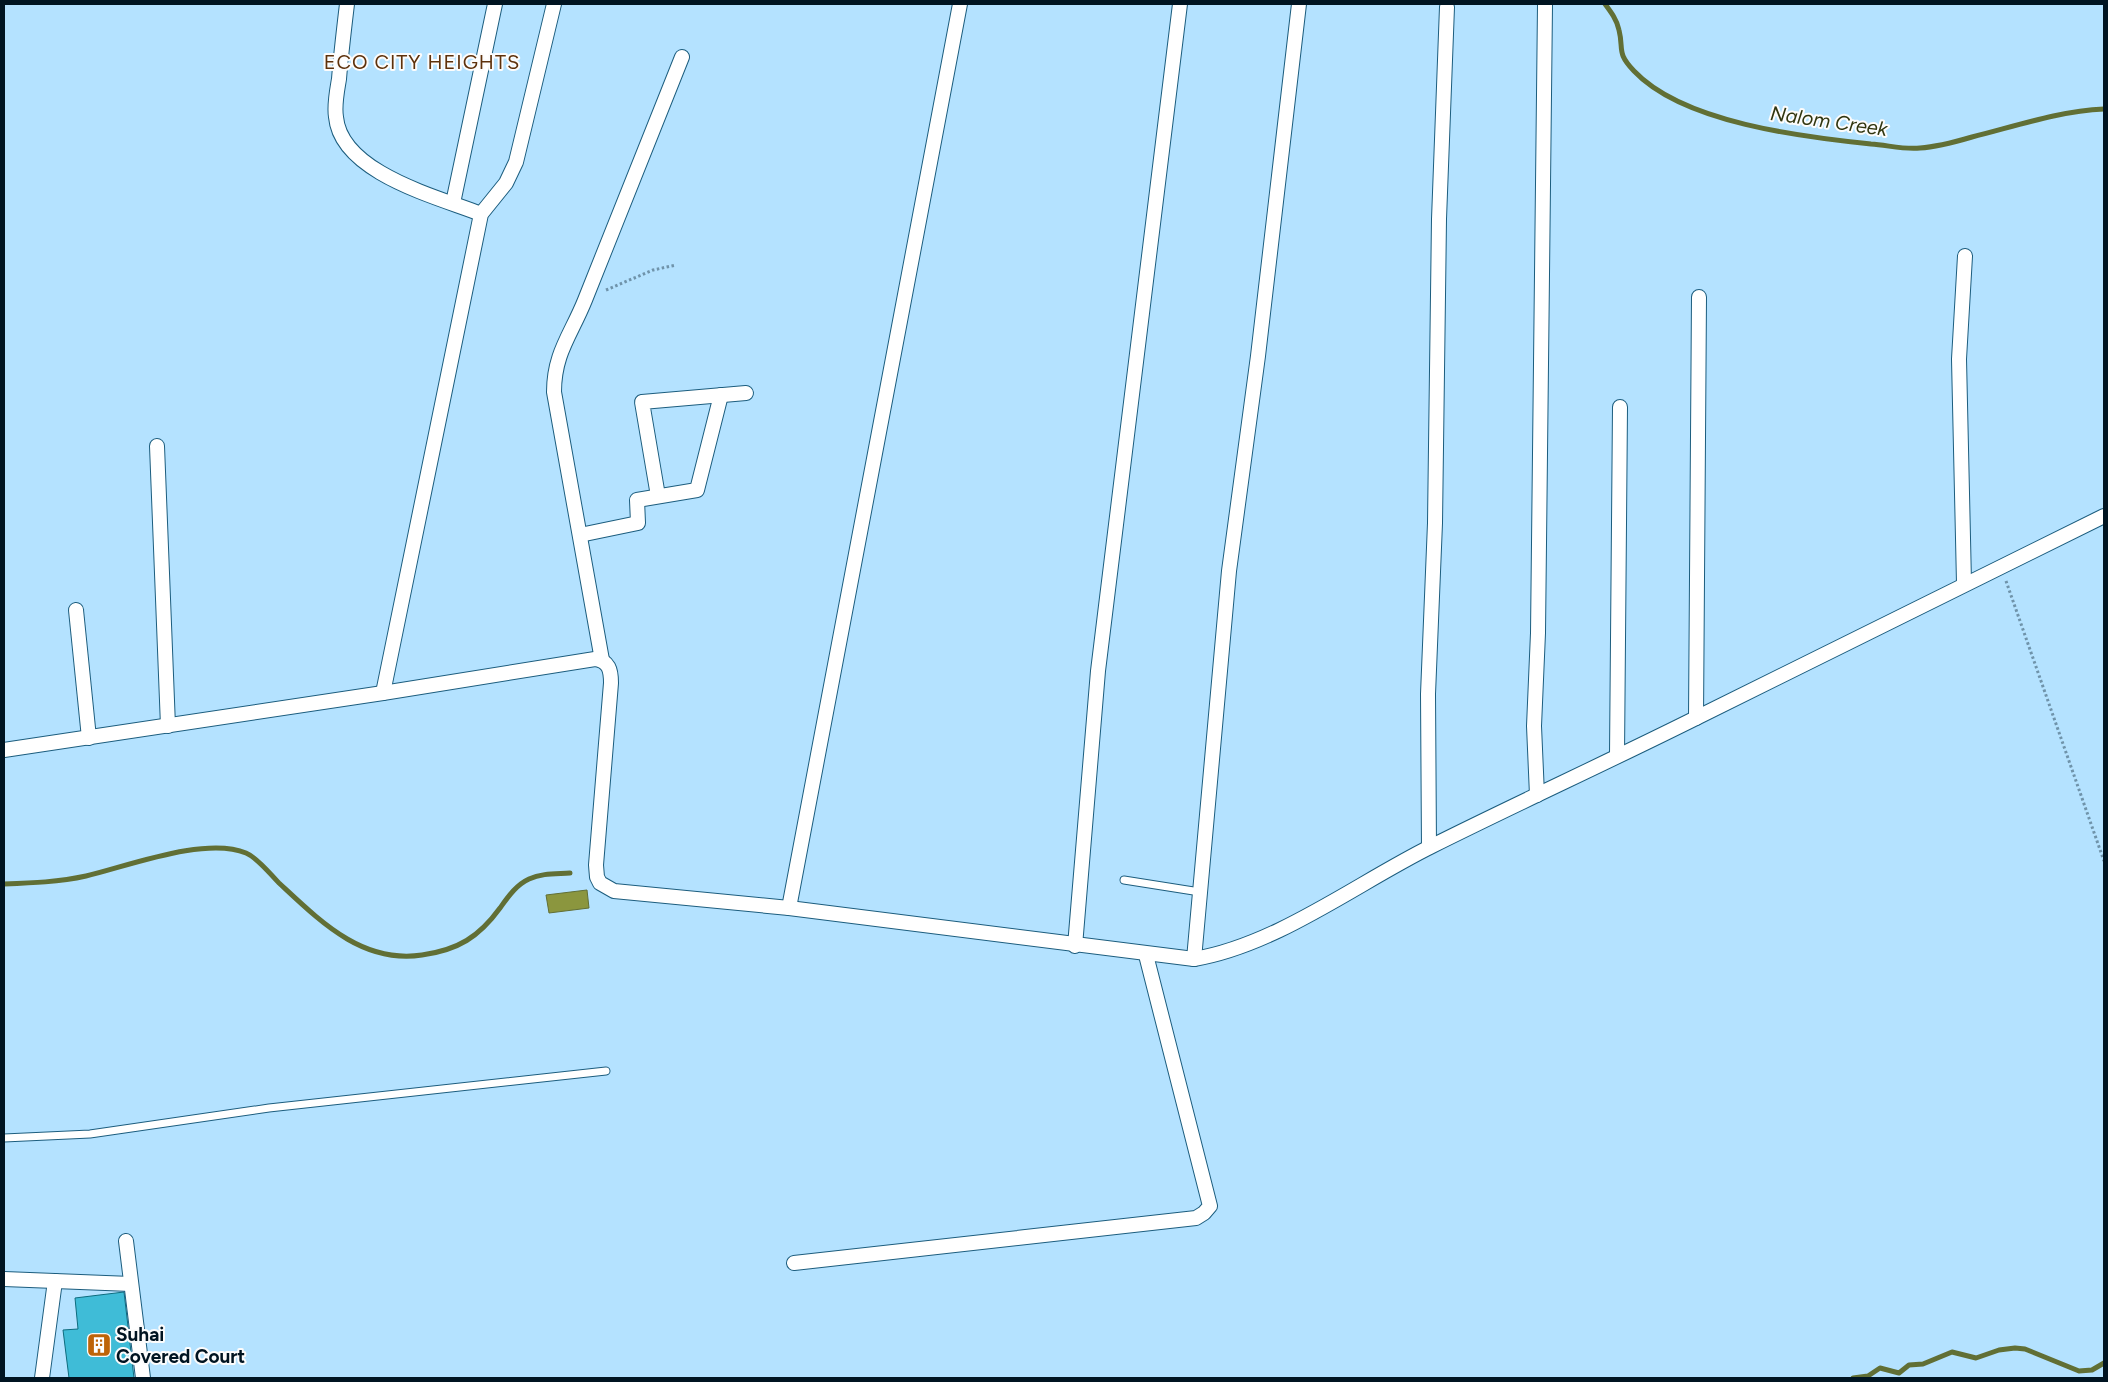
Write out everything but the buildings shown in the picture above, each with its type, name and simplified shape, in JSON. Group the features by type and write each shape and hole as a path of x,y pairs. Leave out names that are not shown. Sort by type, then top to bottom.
{"street":[{"path":"347,4 337,97 336,117 339,132 357,156 381,174 481,214"},
{"path":"453,203 495,4"},
{"path":"383,693 481,214 506,184 516,162 554,4"},
{"path":"789,908 845,616 887,380 960,4"},
{"path":"1075,946 1098,671 1180,4"},
{"path":"1194,960 1229,571 1258,356 1264,290 1299,4"},
{"path":"1537,795 1534,726 1538,633 1545,6"},
{"path":"1429,847 1428,694 1435,523 1439,218 1447,7"},
{"path":"682,57 585,300 558,355 554,381 554,392 602,660 609,667 611,683 596,865 597,877 600,883 614,891 789,908 1194,960 1224,954 1259,940 1429,847 1696,718 1964,583 2104,516"},
{"path":"1964,583 1959,358 1965,256"},
{"path":"1696,718 1699,297"},
{"path":"658,496 642,402 746,393"},
{"path":"580,535 638,523 636,500 697,490 721,395"},
{"path":"1617,756 1620,407"},
{"path":"156,446 168,726"},
{"path":"76,610 89,738"},
{"path":"4,750 595,659 602,660"},
{"path":"794,1263 1196,1218 1204,1213 1210,1206 1146,955"},
{"path":"126,1241 143,1378"},
{"path":"4,1279 131,1284"},
{"path":"42,1378 55,1281"}],"lane":[{"path":"1124,880 1200,892"},
{"path":"4,1138 90,1134 269,1108 606,1071"}],"path":[{"path":"585,300 653,270 676,265"},
{"path":"2000,566 2104,861"}],"shaded area":[{"path":"587,890 589,908 549,913 546,895"}],"waterway":[{"name":"Nalom Creek","path":"1605,4 1614,16 1618,26 1623,55 1628,65 1655,89 1682,103 1713,115 1779,132 1902,148 1933,147 2054,116 2104,109"},
{"path":"4,884 66,880 167,854 210,848 229,849 246,853 255,859 310,912 343,937 380,953 400,956 435,953 457,946 484,927 513,892 524,882 549,874 570,873"},
{"path":"1853,1378 1868,1376 1880,1368 1899,1373 1909,1365 1923,1364 1952,1352 1976,1358 1999,1350 2015,1348 2025,1349 2079,1371 2092,1370 2104,1363"}],"place":[{"name":"Suhai Covered Court","path":"99,1345"}],"district":[{"name":"ECO CITY HEIGHTS","path":"422,62"}]}
